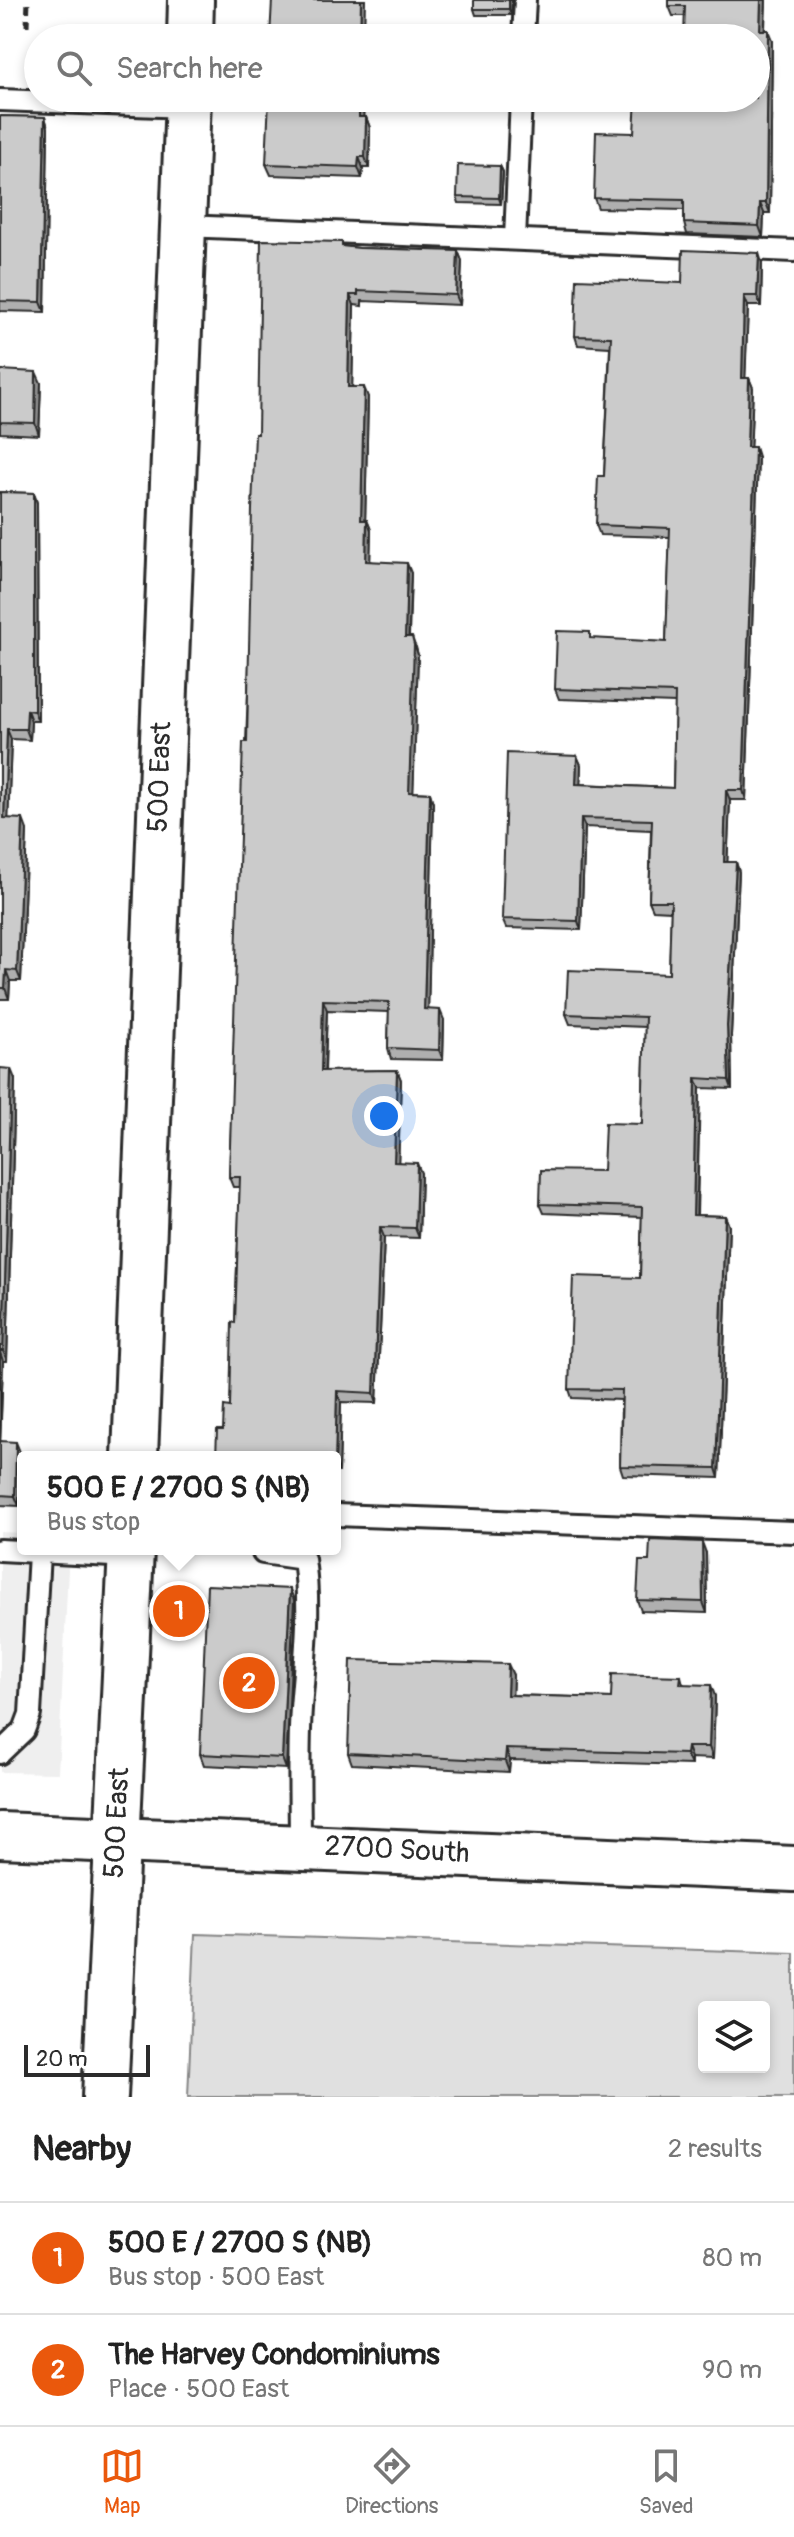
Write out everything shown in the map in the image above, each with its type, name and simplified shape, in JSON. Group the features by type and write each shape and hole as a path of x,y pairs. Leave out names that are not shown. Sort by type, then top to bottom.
{"street":[{"path":"190,24 191,0"},
{"name":"500 East","path":"135,1451 188,112"},
{"name":"500 East","path":"105,2097 131,1555"},
{"name":"2700 South","path":"0,1835 300,1845 794,1869"}],"lane":[{"path":"524,24 525,0"},
{"path":"0,100 24,100"},
{"path":"515,239 520,112"},
{"path":"183,226 794,251"},
{"path":"341,1515 794,1532"},
{"path":"0,1753 24,1730 30,1714 39,1555"},
{"path":"277,1555 304,1559 309,1595 308,1657 302,1707 300,1845"}],"path":[{"path":"27,24 28,0"}],"shaded area":[{"path":"0,1532 17,1533 17,1555 69,1555 58,1773 0,1772"},
{"path":"195,1934 794,1953 794,2097 188,2097"}],"building":[{"path":"272,0 361,0 360,24 271,24"},
{"path":"474,0 509,0 509,9 474,9"},
{"path":"669,0 761,0 760,24 684,24 685,6 669,6"},
{"path":"268,112 359,112 359,117 366,117 365,157 359,157 358,167 266,164"},
{"path":"635,112 767,112 766,203 760,203 759,226 684,223 684,200 594,198 596,132 634,133"},
{"path":"0,116 45,117 41,302 0,301"},
{"path":"458,165 500,166 499,198 457,197"},
{"path":"261,240 342,242 342,246 359,248 458,251 456,295 358,291 358,295 350,295 348,387 364,387 361,520 367,520 366,561 407,563 405,637 412,637 414,645 409,792 430,793 424,1009 440,1010 439,1050 388,1048 389,1002 323,1000 321,1071 397,1070 394,1162 417,1163 415,1228 380,1227 374,1393 337,1391 335,1451 216,1451 217,1430 223,1430 224,1406 230,1407 232,1322 235,1323 240,1177 229,1177 243,742 247,742 252,509 255,434 258,434"},
{"path":"683,250 759,253 757,296 744,296 742,378 749,378 747,447 755,447 743,790 726,790 724,862 736,862 727,1026 729,1080 696,1078 693,1215 725,1216 716,1468 620,1466 622,1390 569,1389 573,1276 640,1278 642,1207 540,1204 541,1170 603,1171 605,1123 642,1124 645,1017 566,1014 568,970 669,974 671,901 649,901 652,820 581,818 578,921 502,919 507,753 577,756 576,784 673,788 675,693 555,689 557,631 590,632 590,638 666,642 670,528 596,525 598,476 604,476 611,337 575,336 577,279 682,283"},
{"path":"0,370 36,372 35,423 0,422"},
{"path":"0,492 34,493 34,711 27,710 26,729 7,729 4,818 23,819 17,971 6,970 5,988 0,988"},
{"path":"0,1068 11,1069 3,1351 0,1351"},
{"path":"0,1441 16,1442 15,1496 0,1495"},
{"path":"650,1540 702,1542 703,1602 637,1600 639,1561 649,1561"},
{"path":"207,1585 290,1589 282,1758 200,1754"},
{"path":"351,1660 508,1664 507,1695 611,1698 612,1674 681,1676 680,1684 711,1685 709,1747 687,1747 686,1754 506,1749 505,1761 348,1753"}],"place":[{"name":"500 E / 2700 S (NB)","path":"179,1611"},
{"name":"The Harvey Condominiums","path":"249,1683"}]}
